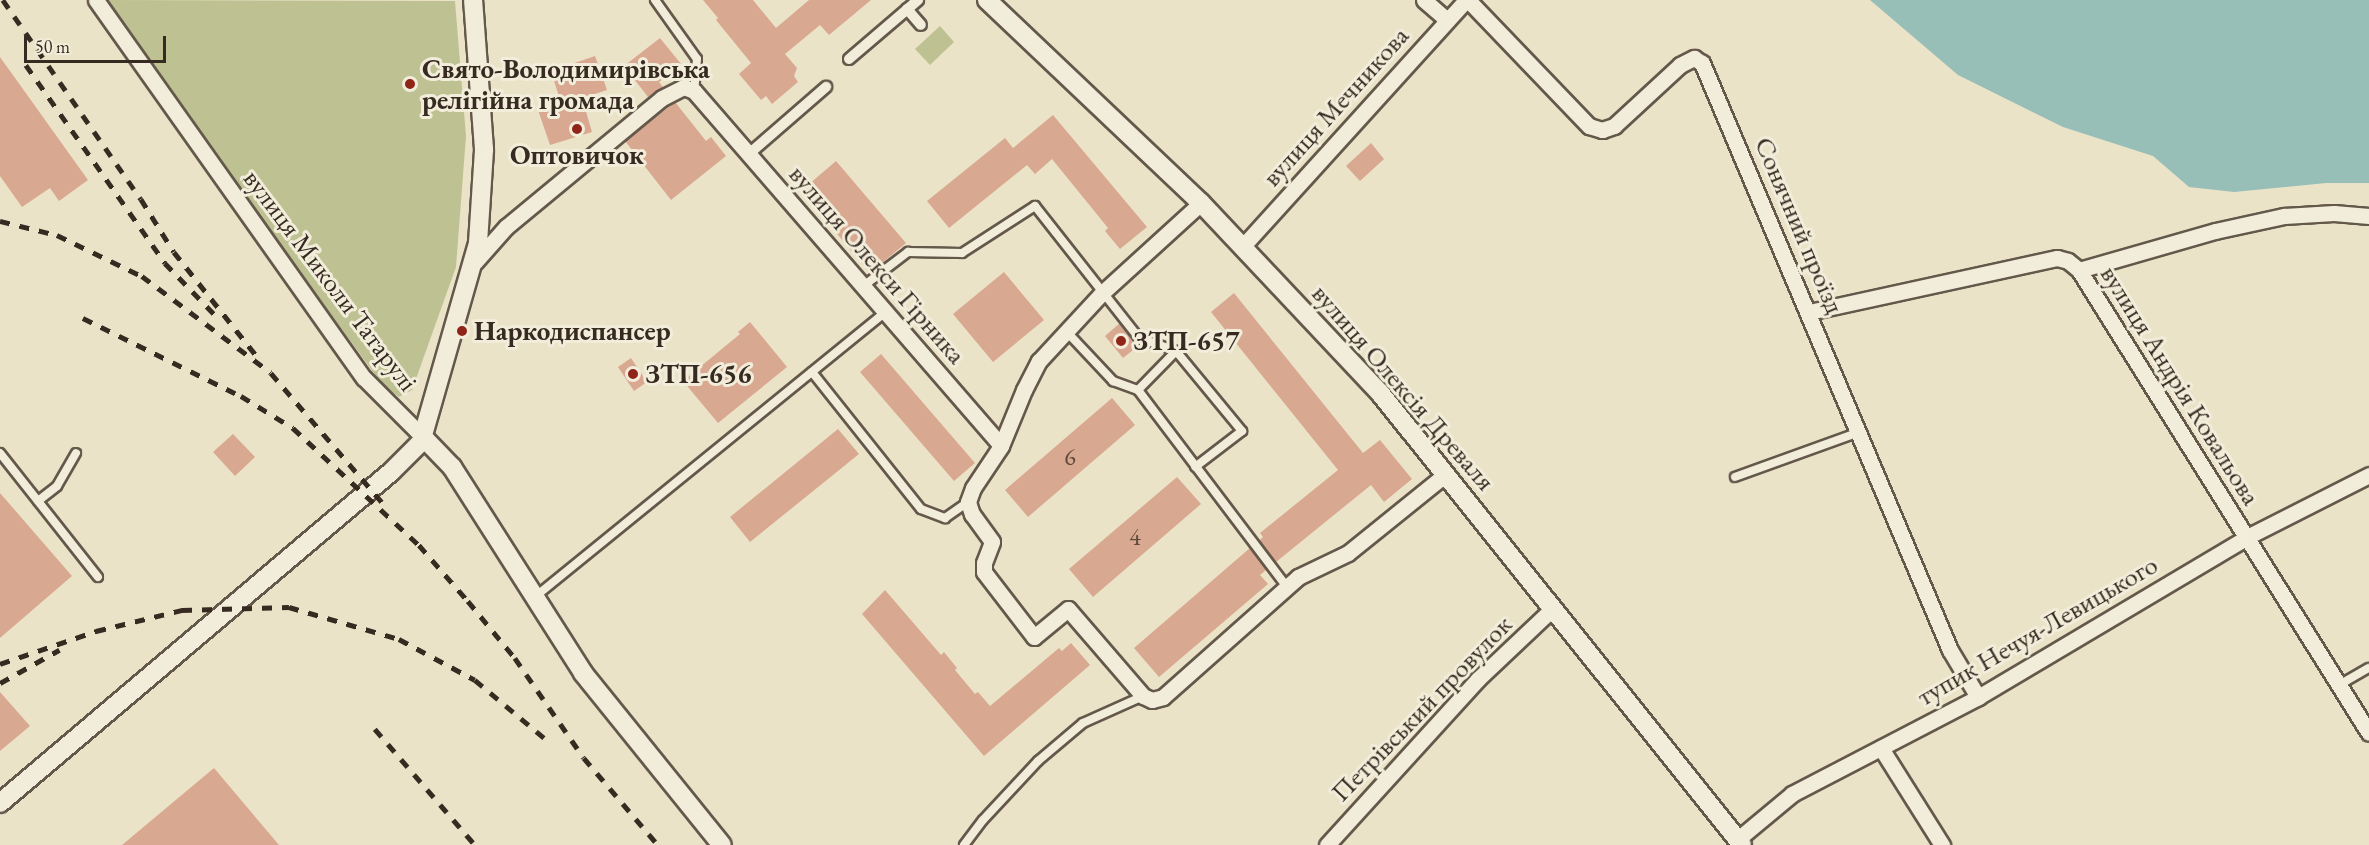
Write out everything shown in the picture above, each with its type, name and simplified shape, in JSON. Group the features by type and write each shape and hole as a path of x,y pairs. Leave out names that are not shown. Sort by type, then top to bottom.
{"street":[{"name":"вулиця Миколи Татарулі","path":"96,0 364,378 391,408 452,466 583,673 722,845"},
{"path":"0,803 392,472 418,447 423,438 475,262 484,149 472,0"},
{"path":"849,58 918,0"},
{"name":"вулиця Олексія Древаля","path":"987,0 1201,203 1380,393 1740,842"},
{"path":"1424,0 1448,20"},
{"name":"вулиця Мечникова","path":"1243,246 1467,0"},
{"name":"Сонячний проїзд","path":"1467,0 1588,126 1602,130 1614,126 1680,64 1694,58 1702,63 1950,650 1978,697"},
{"path":"907,9 921,25"},
{"path":"475,262 506,227 662,98 684,87 694,90"},
{"path":"750,153 826,87"},
{"name":"вулиця Олекси Гірника","path":"694,90 1001,446"},
{"path":"1201,203 1102,293 1065,330 1039,361 1024,390 1001,446 973,488 968,502 972,514 992,542 984,563 984,572 1034,637 1068,609 1143,696 1152,700 1163,697 1298,577 1347,553 1446,474"},
{"path":"2079,270 2215,231 2284,216 2334,213 2369,216"},
{"name":"вулиця Андрія Ковальова","path":"1809,312 2057,258 2068,261 2079,270 2369,733"},
{"name":"тупик Нечуя-Левицького","path":"1740,842 1792,794 1978,697 2247,537 2369,475"},
{"name":"Петрівський провулок","path":"1327,845 1478,679 1553,608"},
{"path":"1881,748 1942,845"}],"lane":[{"path":"655,0 697,59 694,90"},
{"path":"862,287 908,252 962,253 1035,206 1139,338 1176,351 1242,431 1195,466"},
{"path":"536,596 884,313"},
{"path":"1065,330 1113,381 1137,390 1287,587"},
{"path":"1137,390 1176,351"},
{"path":"812,372 921,508 945,518 968,502"},
{"path":"1735,477 1859,432"},
{"path":"0,453 98,577"},
{"path":"38,501 57,486 76,453"},
{"path":"2339,685 2369,668"},
{"path":"964,845 983,820 1038,761 1083,723 1143,696"}],"green space":[{"path":"103,0 455,1 466,136 456,267 412,390 399,397 382,384 102,3"},
{"path":"940,26 954,42 930,65 915,49"}],"water":[{"path":"1870,0 2369,0 2369,183 2326,183 2234,192 2189,187 2153,156 2063,127 1958,75"}],"building":[{"path":"703,0 753,0 776,28 809,0 871,0 829,35 820,25 785,54 797,68 794,76 798,82 772,104 766,96 761,100 739,74 751,63"},
{"path":"660,38 681,64 659,82 663,87 648,97 624,66"},
{"path":"595,56 607,90 582,98 592,132 550,145 538,110 561,103 551,71"},
{"path":"0,57 88,180 59,201 50,188 22,207 0,176"},
{"path":"675,102 706,141 711,137 726,156 671,200 625,141"},
{"path":"1053,115 1147,227 1120,249 1105,231 1108,228 1052,159 1035,174 1027,165 949,228 927,201 1005,138 1013,148"},
{"path":"1371,143 1384,159 1360,181 1346,166"},
{"path":"836,161 906,243 870,273 801,191"},
{"path":"1004,272 1044,320 993,362 953,314"},
{"path":"1234,293 1363,453 1380,440 1412,479 1384,502 1371,485 1276,562 1259,541 1263,537 1260,533 1338,470 1211,312"},
{"path":"750,322 787,367 718,423 683,381 740,334 738,332"},
{"name":"ЗТП-657","path":"1120,323 1138,346 1123,358 1105,336"},
{"path":"881,354 975,463 954,481 860,372"},
{"name":"ЗТП-656","path":"631,358 647,382 634,391 618,367"},
{"path":"1112,398 1135,425 1028,517 1005,490"},
{"path":"838,429 859,454 750,542 730,517"},
{"path":"233,434 255,457 235,476 213,452"},
{"path":"1177,477 1201,504 1093,597 1069,569"},
{"path":"0,493 72,576 0,638"},
{"path":"1250,548 1266,570 1260,575 1268,584 1159,677 1134,648"},
{"path":"885,590 941,655 944,652 957,668 955,670 975,694 978,692 990,706 1059,648 1062,651 1071,643 1090,665 984,756 862,614"},
{"path":"0,692 30,726 0,751"},
{"path":"214,768 279,845 122,845"}],"railway":[{"path":"3,0 141,199 174,252 259,359"},
{"path":"26,65 165,263 214,314"},
{"path":"0,221 57,235 142,276 271,373 382,502"},
{"path":"83,318 241,396 293,428 419,545 515,658 584,758 658,845"},
{"path":"0,664 96,631 182,610 289,607 399,639 475,680 548,741"},
{"path":"0,683 59,650"},
{"path":"375,729 475,845"}],"place":[{"name":"Свято-Володимирівська релігійна громада","path":"410,84"},
{"name":"Оптовичок","path":"577,129"},
{"name":"Наркодиспансер","path":"462,331"},
{"name":"ЗТП-657","path":"1121,341"},
{"name":"ЗТП-656","path":"633,374"}]}
